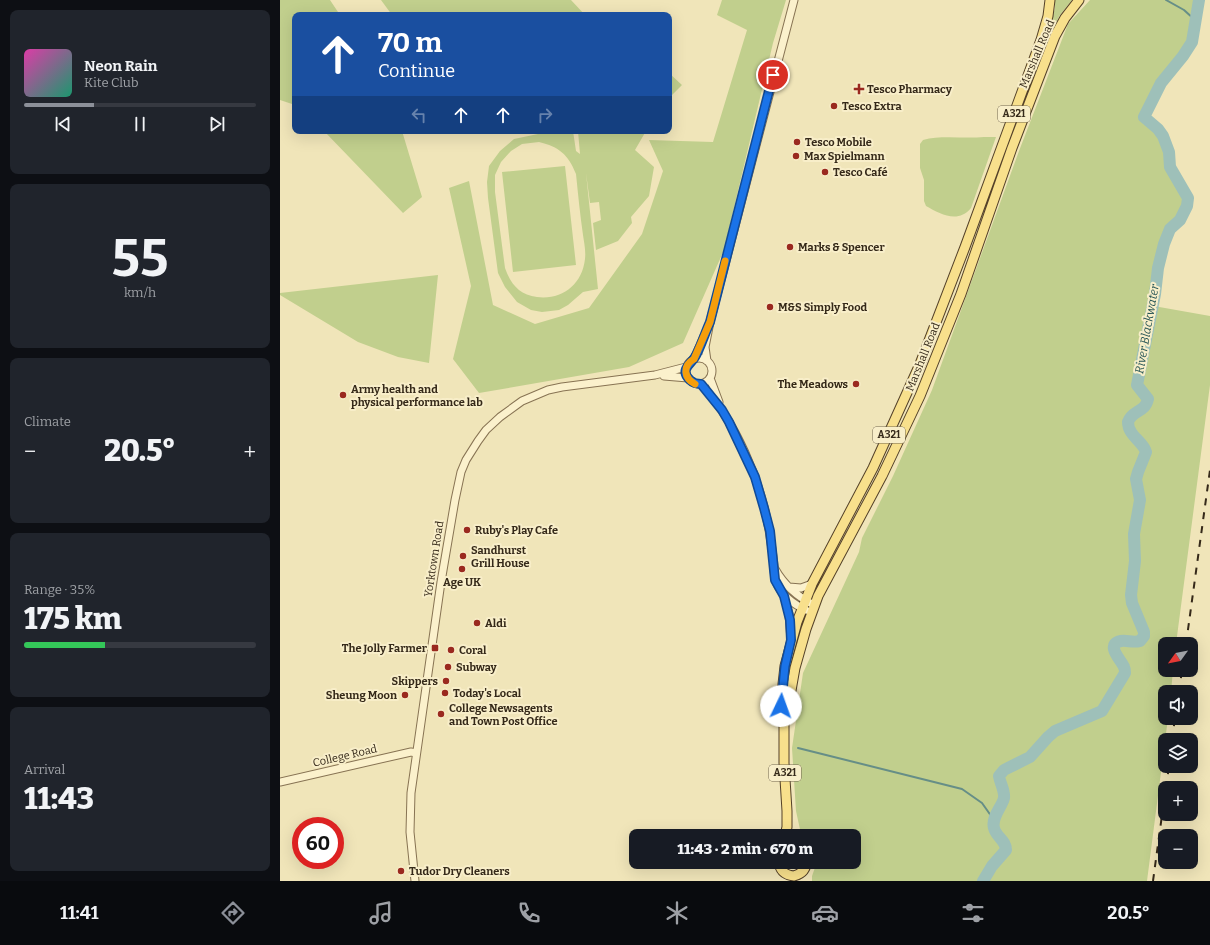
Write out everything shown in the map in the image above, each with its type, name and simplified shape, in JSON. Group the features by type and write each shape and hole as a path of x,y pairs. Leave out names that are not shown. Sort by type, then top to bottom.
{"main road":[{"name":"Marshall Road","path":"787,827 783,750 784,720 781,706 782,685 791,640 812,584 873,468 929,344 1041,40 1048,16 1050,0"},
{"name":"Marshall Road","path":"784,720 787,713 795,668 813,608 882,476 920,396 961,294 1010,154 1055,36 1065,18 1079,0"},
{"path":"786,877 800,874 803,869"},
{"path":"803,881 805,869"}],"street":[{"path":"707,361 705,347 710,322 794,0"},
{"path":"694,359 710,322"},
{"path":"700,358 707,361 711,366 712,371 708,381 701,384 694,383 688,378 686,367 689,362 694,359 700,358"},
{"name":"Yorktown Road","path":"415,881 409,814 416,753 440,589 455,500 461,472 471,451 486,430 500,417 530,397 548,390 562,387 655,375 686,367"},
{"name":"Yorktown Road","path":"655,375 688,378"},
{"path":"710,378 722,410 755,477 768,521 775,580 784,596 789,614 791,640"},
{"path":"701,384 722,410"},
{"path":"774,567 780,577 804,604 813,608"},
{"path":"789,586 801,588 812,584"},
{"path":"784,596 796,606 804,604"},
{"name":"College Road","path":"280,782 411,752 416,753"}],"green space":[{"path":"280,0 330,0 338,12 292,12 292,104 280,100"},
{"path":"381,0 571,0 582,12 390,12"},
{"path":"722,0 786,0 773,43 724,250 683,343 629,367 479,393 453,359 471,286 449,188 469,181 493,305 535,324 589,308 642,234 663,171 649,140 713,142 747,30 717,15"},
{"path":"1055,0 1072,0 1060,15 1051,31 1011,138 1009,137 1050,26 1055,8"},
{"path":"1090,0 1196,0 1191,19 1189,41 1156,86 1140,118 1160,140 1165,155 1166,168 1183,200 1183,206 1167,227 1160,245 1154,266 1148,305 1210,316 1210,385 1177,637 1158,637 1158,677 1172,677 1172,685 1158,685 1158,725 1167,725 1166,733 1158,733 1158,773 1161,773 1160,781 1158,781 1158,796 1147,881 812,881 814,869 861,869 861,829 800,829 796,811 792,748 803,673 859,552 862,538 893,476 932,390 1019,151 1068,24"},
{"path":"672,76 682,85 672,95"},
{"path":"327,134 403,134 422,197 403,213"},
{"path":"538,134 573,134 576,151 580,154 578,134 644,134 635,150 654,167 649,196 631,217 632,223 618,241 596,250 593,223 601,220 599,202 590,203 586,173 598,289 583,292 568,305 559,310 542,312 531,310 517,302 505,287 498,273 487,182 489,166 500,151 514,139","holes":["539,142 552,146 566,156 576,174 585,259 580,276 569,289 555,296 537,297 520,291 510,279 505,268 495,192 495,175 501,162 511,151 522,144"]},
{"path":"996,137 971,208 966,213 955,217 937,212 926,206 924,201 924,180 920,168 920,144 923,140 937,138"},
{"path":"565,166 576,265 513,272 502,172"},
{"path":"438,275 429,363 398,357 358,342 280,295 280,293"}],"waterway":[{"path":"1166,0 1184,10 1195,20"},
{"name":"River Blackwater","path":"983,881 992,866 1006,850 1006,847 995,831 993,824 995,816 1004,798 999,776 1004,770 1030,757 1055,731 1102,711 1125,673 1125,669 1115,653 1114,645 1121,641 1140,641 1144,636 1144,632 1132,603 1131,595 1135,561 1134,534 1140,500 1136,479 1146,452 1130,431 1128,422 1132,415 1144,407 1148,399 1137,385 1155,294 1158,268 1164,244 1170,229 1180,220 1187,206 1188,198 1170,167 1169,152 1163,136 1158,129 1144,117 1161,83 1183,56 1192,42 1199,0"},
{"path":"798,748 962,789 982,803 994,820"}],"railway":[{"path":"1187,637 1210,470"},
{"path":"1180,685 1181,677"},
{"path":"1173,733 1174,725"},
{"path":"1167,781 1168,773"},
{"path":"1153,881 1161,821"}],"slow traffic":[{"path":"695,384 687,377 686,367 689,362 694,359 700,348 710,322 725,261"}],"place":[{"name":"Tesco Pharmacy","path":"859,89"},
{"name":"Tesco Extra","path":"834,106"},
{"name":"Tesco Mobile","path":"797,142"},
{"name":"Max Spielmann","path":"796,156"},
{"name":"Tesco Café","path":"825,172"},
{"name":"Marks & Spencer","path":"790,247"},
{"name":"M&S Simply Food","path":"770,307"},
{"name":"The Meadows","path":"856,384"},
{"name":"Army health and physical performance lab","path":"343,395"},
{"name":"Ruby's Play Cafe","path":"467,530"},
{"name":"Sandhurst Grill House","path":"463,556"},
{"name":"Age UK","path":"462,569"},
{"name":"Aldi","path":"477,623"},
{"name":"The Jolly Farmer","path":"435,648"},
{"name":"Coral","path":"451,650"},
{"name":"Subway","path":"448,667"},
{"name":"Skippers","path":"446,681"},
{"name":"Today's Local","path":"445,693"},
{"name":"Sheung Moon","path":"405,695"},
{"name":"College Newsagents and Town Post Office","path":"441,714"},
{"name":"Tudor Dry Cleaners","path":"401,871"}],"route":[{"path":"773,75 710,322 700,348 694,359 689,362 686,367 686,372 689,380 694,383 701,384 722,410 748,461 761,495 770,531 775,580 784,596 790,620 791,640 782,685 781,706"}]}
